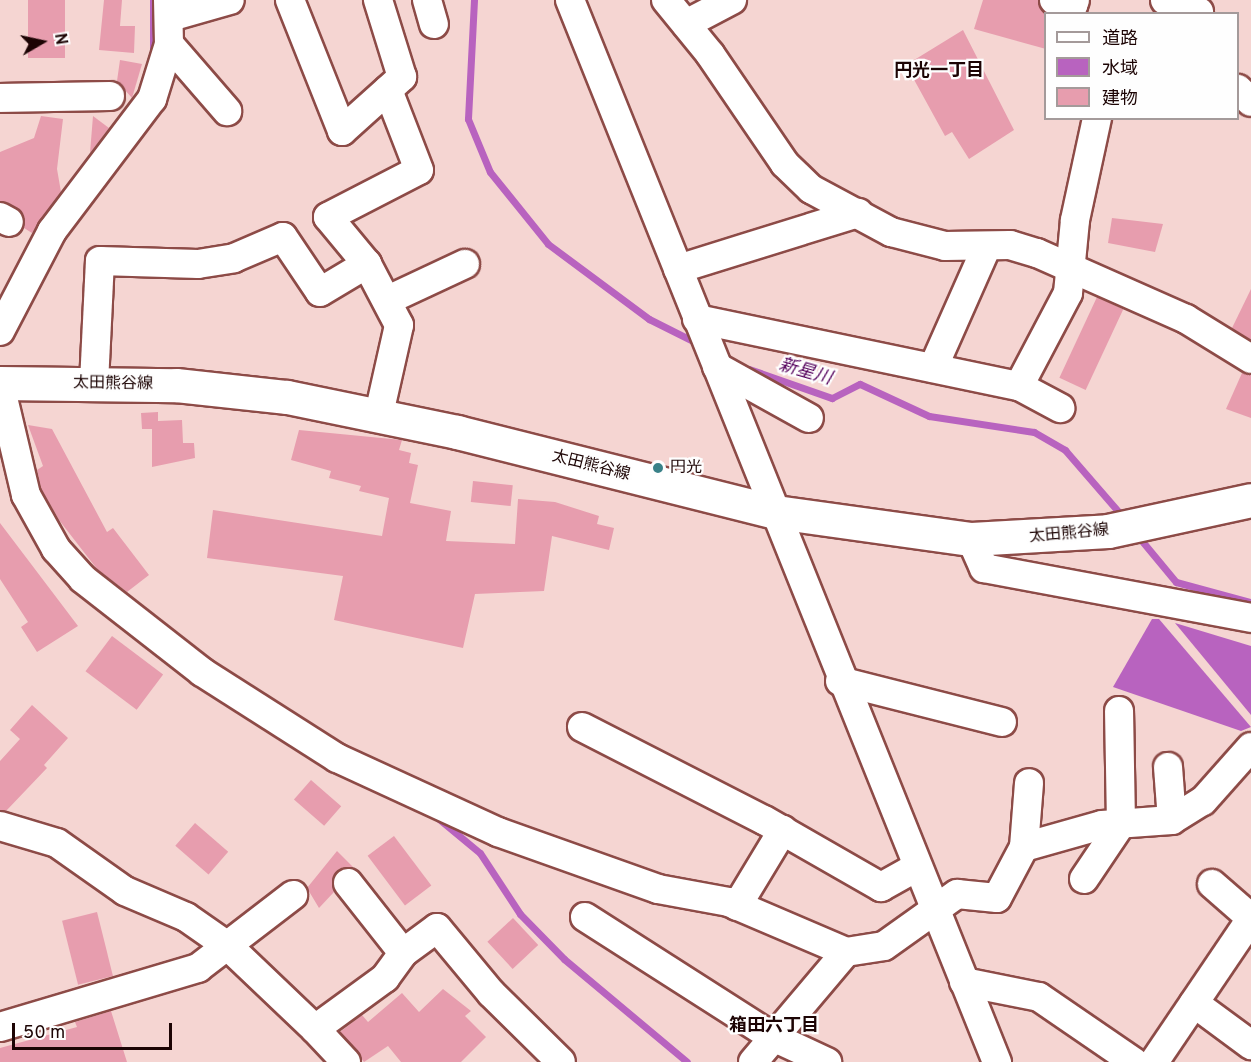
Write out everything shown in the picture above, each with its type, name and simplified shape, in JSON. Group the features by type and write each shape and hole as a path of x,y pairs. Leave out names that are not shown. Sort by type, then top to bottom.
{"main road":[{"name":"太田熊谷線","path":"0,384 94,384 229,390 380,414 776,512 971,539 1108,531 1251,500"}],"street":[{"path":"169,20 230,0"},
{"path":"290,0 342,131 402,77 378,0"},
{"path":"570,0 776,512 840,681 997,1062"},
{"path":"666,0 686,24 785,164 811,189 891,232 945,246 1010,246 1073,267 1186,319 1251,359"},
{"path":"686,24 732,0"},
{"path":"1054,0 1072,5 1075,0"},
{"path":"1165,0 1198,9"},
{"path":"169,20 227,111"},
{"path":"0,331 52,231 152,99 169,20"},
{"path":"380,414 399,325 388,300 367,264 328,217 419,170 388,90"},
{"path":"1239,91 1251,102"},
{"path":"0,98 110,96"},
{"path":"1019,386 1068,293 1073,267 1075,220 1097,120"},
{"path":"678,269 858,213"},
{"path":"94,384 100,261 198,264 234,258 283,237 320,292 367,264"},
{"path":"933,368 987,246"},
{"path":"388,300 465,264"},
{"path":"700,325 1019,386 1060,408"},
{"path":"716,366 809,418"},
{"path":"0,384 26,495 56,549 83,579 201,672 337,758 498,832 658,889 737,906 846,952 884,945 957,894 997,898 1023,847 1029,783"},
{"path":"971,539 984,568 1245,617"},
{"path":"840,681 1002,722"},
{"path":"1084,879 1121,824 1119,711"},
{"path":"582,727 783,830 881,887 917,867"},
{"path":"1023,847 1121,824 1172,820 1203,801 1251,747"},
{"path":"1168,767 1172,820"},
{"path":"0,826 57,843 99,876 186,917 230,947 346,1062"},
{"path":"737,906 783,830"},
{"path":"348,883 403,952"},
{"path":"1154,1062 1251,918 1212,884"},
{"path":"0,1027 154,984 198,968 230,947 293,895"},
{"path":"585,917 771,1036 827,1062"},
{"path":"315,1029 385,978 403,952 437,928 491,993 561,1062"},
{"path":"753,1062 771,1036 846,952"},
{"path":"964,982 1039,997 1134,1062"},
{"path":"1194,1004 1251,1045"}],"water":[{"path":"1152,619 1159,619 1251,727 1241,731 1113,687"},
{"path":"1175,623 1251,646 1251,715"}],"building":[{"path":"28,0 65,0 65,58 28,58"},
{"path":"104,0 122,0 120,26 135,26 134,53 99,50"},
{"path":"983,0 1038,0 1045,12 1044,48 974,29"},
{"path":"963,30 1014,130 969,159 952,132 945,136 906,65"},
{"path":"120,60 142,64 132,98 117,81"},
{"path":"41,116 63,119 57,169 61,192 32,233 24,228 23,213 0,201 0,152 34,138"},
{"path":"93,116 109,128 90,153"},
{"path":"1112,218 1163,224 1155,252 1108,243"},
{"path":"1251,289 1251,340 1232,328"},
{"path":"1097,297 1123,309 1086,390 1059,378"},
{"path":"1242,373 1251,375 1251,418 1226,409"},
{"path":"158,412 158,421 182,420 183,443 194,443 195,458 152,467 152,429 142,429 141,413"},
{"path":"28,425 52,429 107,532 113,528 149,575 127,592 97,569 59,520 41,489 37,470 43,466"},
{"path":"299,430 402,440 399,450 411,453 409,463 418,465 410,503 451,511 446,541 515,544 518,499 555,502 599,516 597,524 614,528 609,550 552,536 544,591 475,594 463,648 334,620 343,576 207,558 213,510 382,536 389,498 359,491 361,486 329,478 331,471 291,460"},
{"path":"473,481 513,485 511,506 471,502"},
{"path":"0,523 78,626 37,652 21,627 28,622 0,579"},
{"path":"112,636 163,675 137,710 86,671"},
{"path":"32,705 68,738 44,765 47,768 6,811 0,810 0,761 20,739 10,730"},
{"path":"311,780 341,806 324,826 294,800"},
{"path":"195,823 228,852 209,875 175,846"},
{"path":"394,836 431,886 405,905 368,856"},
{"path":"337,851 353,867 337,870 334,892 319,908 307,888"},
{"path":"97,912 113,976 78,985 62,921"},
{"path":"513,918 538,945 513,969 487,942"},
{"path":"443,989 471,1011 465,1016 486,1037 461,1062 401,1062 388,1046 364,1062 340,1032 362,1015 368,1022 402,993 419,1012"},
{"path":"111,1011 127,1062 0,1062 0,1048 77,1027 75,1022"}],"waterway":[{"path":"153,0 153,51"},
{"name":"新星川","path":"474,0 468,119 490,172 548,244 649,319 699,344"},
{"name":"新星川","path":"749,369 832,398 860,384 929,416 1034,432 1065,450 1123,517"},
{"name":"新星川","path":"1137,535 1176,582 1250,602 1250,612"},
{"path":"439,819 480,853 520,914 564,959 687,1062"}],"place":[{"name":"円光","path":"658,468"}],"district":[{"name":"円光一丁目","path":"939,72"},
{"name":"箱田六丁目","path":"774,1027"}]}
